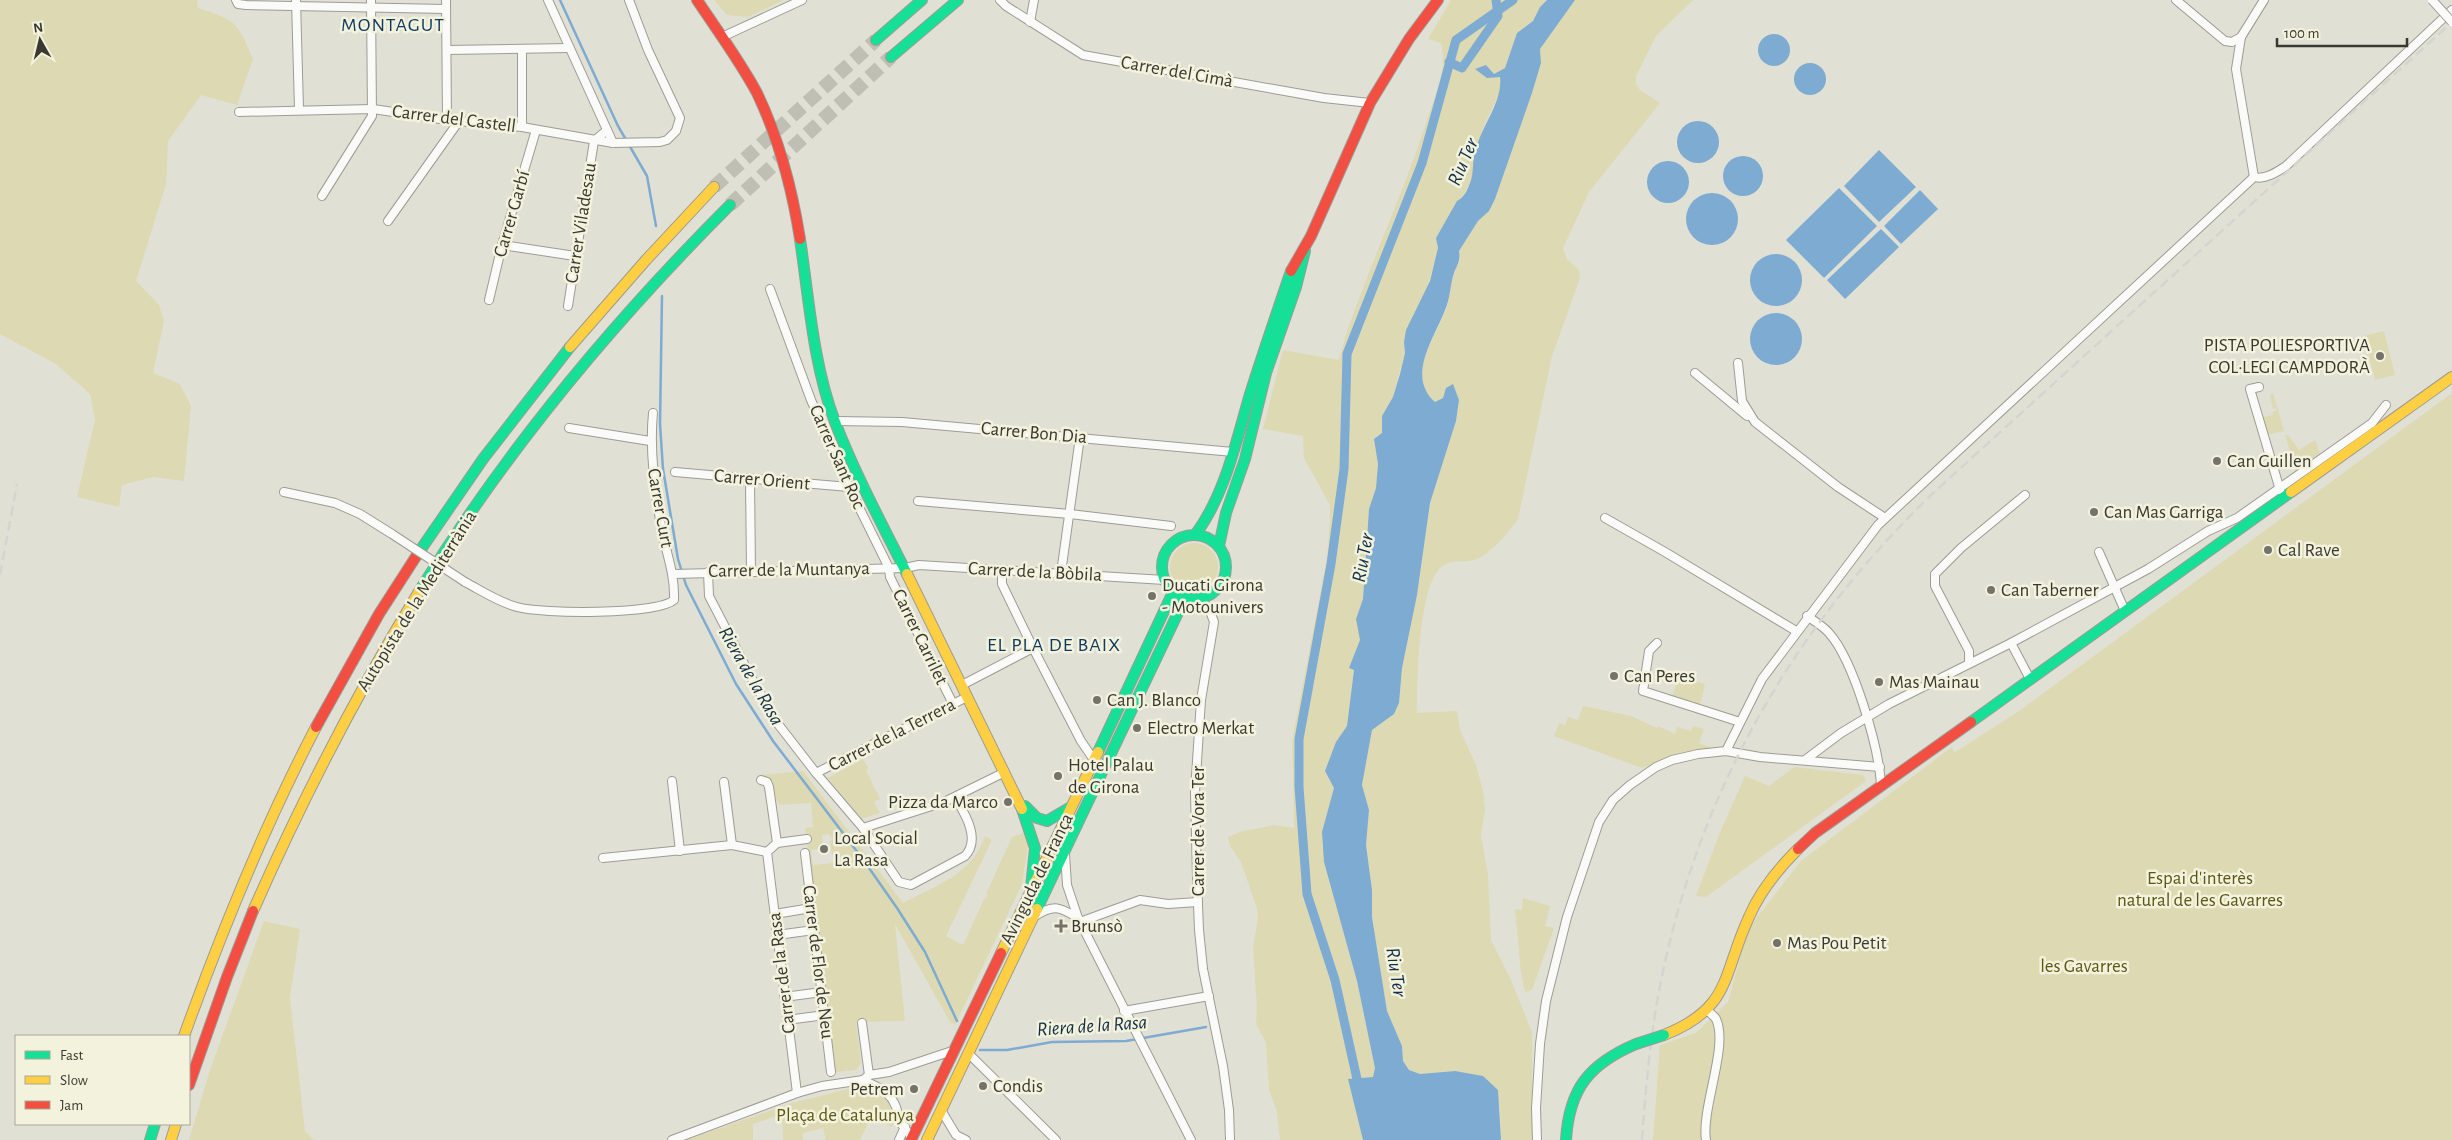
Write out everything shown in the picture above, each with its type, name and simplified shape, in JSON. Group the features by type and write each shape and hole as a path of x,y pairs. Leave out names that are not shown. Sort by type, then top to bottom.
{"main road":[{"path":"697,0 722,36 756,92 770,122 788,178 795,208 818,359 834,421 904,568 1019,800 1035,848 1030,890"},
{"path":"876,40 922,0"},
{"path":"891,57 959,0"},
{"path":"1196,535 1210,514 1233,452 1265,346 1294,264 1306,246 1370,103 1409,39 1438,0"},
{"name":"Autopista de la Mediterrània","path":"184,1035 200,986 231,908 282,794 366,639 414,560 457,496 539,385 636,270 714,187"},
{"name":"Autopista de la Mediterrània","path":"190,1082 224,983 286,836 377,661 403,616 492,482 561,390 682,253 730,205"},
{"path":"1219,546 1224,521 1240,476 1274,346 1303,267 1306,246"},
{"path":"1566,1140 1571,1105 1582,1081 1604,1059 1636,1044 1684,1027 1708,1011 1723,989 1750,914 1778,870 1815,833 2452,377"},
{"path":"1196,535 1209,538 1219,546 1226,560 1224,580 1217,590 1201,599 1185,598 1173,592 1165,580 1162,564 1167,550 1179,538 1196,535"},
{"name":"Avinguda de França","path":"911,1140 1164,615 1173,592"},
{"name":"Avinguda de França","path":"926,1140 1185,598"},
{"path":"1019,800 1033,816 1042,821 1054,820 1072,806"},
{"path":"150,1140 155,1125"},
{"path":"171,1140 176,1125"}],"street":[{"path":"446,0 447,120"},
{"path":"548,0 613,143"},
{"name":"Carrer del Castell","path":"239,112 299,109 373,109 447,120 522,127 594,141 632,143 667,140 673,136 679,126 679,113 648,50 629,0"},
{"path":"722,36 802,0"},
{"name":"Carrer del Cimà","path":"1000,0 1030,22 1083,55 1324,98 1370,103"},
{"path":"1030,22 1034,0"},
{"path":"2176,0 2225,41 2232,42 2241,37"},
{"path":"2254,177 2236,69 2241,37 2264,0"},
{"path":"2432,0 2452,22"},
{"path":"237,2 406,4 446,9"},
{"path":"296,3 299,109"},
{"path":"322,196 372,116 371,4"},
{"path":"1726,751 1762,679 1807,616 1885,518 2254,177 2259,178 2275,173 2286,166 2452,10"},
{"path":"447,50 569,48"},
{"path":"522,49 522,127"},
{"path":"388,220 459,121"},
{"name":"Carrer Garbí","path":"490,300 502,245 536,130"},
{"path":"594,141 607,130"},
{"name":"Carrer Viladesau","path":"568,306 594,141"},
{"path":"502,245 576,256"},
{"name":"Carrer Sant Roc","path":"770,289 811,400 849,488 889,568"},
{"path":"1738,363 1742,401 1755,422"},
{"path":"1695,373 1838,487 1885,518"},
{"path":"2260,387 2250,389 2280,490"},
{"path":"1806,760 1866,718 1969,663 2011,643 2114,587 2208,532 2237,518 2280,490 2372,423 2386,405"},
{"name":"Carrer Curt","path":"284,492 335,503 360,514 496,600 542,612 642,610 668,605 674,600 675,583 663,534 650,441 653,413"},
{"name":"Carrer Bon Dia","path":"834,421 902,422 1233,452"},
{"name":"Carrer Curt","path":"569,428 650,441"},
{"path":"1062,573 1080,437"},
{"name":"Carrer Orient","path":"675,472 849,488"},
{"path":"750,479 751,571"},
{"path":"1969,663 1969,651 1935,586 1936,574 1961,548 2025,495"},
{"path":"918,501 1070,514 1171,526"},
{"path":"1605,518 1796,631"},
{"path":"2100,552 2126,611"},
{"name":"Carrer de la Bòbila","path":"904,568 919,565 1165,580"},
{"name":"Carrer Carrilet","path":"889,568 890,577 954,704"},
{"name":"Carrer de la Muntanya","path":"673,574 904,568"},
{"path":"1002,571 1002,584 1033,648 1081,741 1094,760"},
{"path":"708,572 709,596 753,681 778,724 816,773 863,828 899,882 911,884 965,856 970,851 972,845 971,832 955,797"},
{"name":"Carrer de Vora Ter","path":"1201,599 1210,611 1214,622 1201,700 1195,792 1198,902 1203,969 1223,1066 1229,1110 1230,1140"},
{"path":"1807,616 1828,632 1850,671 1880,767 1881,785"},
{"path":"1658,643 1648,651 1643,691 1740,722"},
{"path":"2011,643 2030,679"},
{"path":"962,685 1033,648"},
{"name":"Carrer de la Terrera","path":"816,773 968,697"},
{"path":"1537,1140 1536,1108 1540,1044 1546,1001 1567,917 1599,822 1617,797 1656,767 1681,758 1726,751 1880,767"},
{"path":"863,828 955,797 1005,772"},
{"path":"761,780 767,782 769,787 777,843"},
{"path":"672,781 680,852"},
{"path":"724,782 732,845"},
{"path":"604,858 680,852 732,845 767,852 777,843 807,839"},
{"path":"1065,851 1067,885 1079,920 1191,1140"},
{"name":"Carrer de la Rasa","path":"767,852 797,1093"},
{"name":"Carrer de Flor de Neu","path":"804,853 831,1072"},
{"path":"1079,920 1140,900 1168,904 1198,902"},
{"path":"1033,918 1045,910 1057,907 1068,910 1079,920"},
{"path":"775,914 811,908"},
{"path":"777,935 814,930"},
{"path":"784,997 822,992"},
{"path":"1124,1011 1209,996"},
{"path":"1706,1140 1704,1126 1717,1062 1719,1034 1716,1019 1708,1011"},
{"path":"787,1020 825,1015"},
{"path":"862,1023 866,1078"},
{"path":"672,1140 797,1093 889,1072 955,1050"},
{"path":"968,1053 1056,1140"},
{"name":"Avinguda de França","path":"866,1078 884,1089 896,1105 911,1140"},
{"path":"941,1110 956,1135 966,1140"},
{"path":"899,1140 904,1127"}],"green space":[{"path":"0,0 197,0 198,8 221,16 234,24 243,37 253,59 237,105 201,95 168,141 166,184 136,281 159,305 164,321 153,373 180,384 191,406 184,481 153,477 122,485 119,507 77,497 95,420 90,394 56,364 0,334"},
{"path":"714,0 784,0 748,17 727,15"},
{"path":"1451,0 1547,0 1540,7 1533,21 1517,33 1505,68 1494,74 1486,66 1476,69 1500,77 1501,90 1482,130 1471,182 1436,237 1438,248 1435,262 1425,294 1415,310 1404,342 1405,353 1393,397 1382,416 1382,433 1374,439 1378,464 1376,488 1369,509 1363,599 1356,619 1361,640 1349,668 1354,670 1347,726 1336,742 1334,788 1324,862 1357,981 1375,1068 1373,1077 1349,1079 1363,1140 1280,1140 1277,1112 1269,1090 1266,1043 1256,1024 1257,1007 1253,948 1258,918 1257,909 1241,862 1230,846 1228,837 1240,832 1274,825 1294,828 1292,741 1327,558 1330,505 1304,458 1303,436 1263,429 1283,350 1339,360 1348,328 1409,171 1437,92 1442,72 1443,53 1441,43 1428,39"},
{"path":"1575,0 1693,0 1656,36 1636,76 1636,84 1640,90 1660,103 1589,192 1563,248 1567,259 1579,270 1580,278 1552,356 1518,519 1498,543 1480,558 1470,561 1451,562 1444,565 1435,574 1424,611 1419,658 1417,713 1457,711 1460,730 1476,765 1483,791 1485,809 1481,835 1488,875 1491,940 1511,980 1532,1032 1532,1140 1501,1140 1500,1108 1455,1071 1420,1074 1409,1070 1403,1061 1402,1046 1387,1011 1372,917 1372,890 1366,845 1369,810 1362,785 1372,730 1394,714 1399,703 1402,668 1417,595 1430,503 1456,421 1459,400 1456,392 1446,388 1443,398 1435,402 1426,391 1423,380 1423,368 1426,355 1447,307 1453,276 1459,261 1459,251 1478,221 1489,211 1495,199 1541,63 1540,49"},
{"name":"PISTA POLIESPORTIVA COL·LEGI CAMPDORÀ","path":"2384,331 2395,375 2375,380 2364,336"},
{"path":"2273,393 2284,431 2265,435 2259,418 2273,415 2272,412 2276,411 2276,408 2273,409 2270,395"},
{"name":"Espai d'interès natural de les Gavarres","path":"2452,393 2452,1140 1653,1140 1660,1045 1696,1033 1728,1002 1748,929 1801,861 1952,747 1954,753 2019,711"},
{"path":"2285,435 2288,435 2299,450 2315,440 2320,453 2296,472"},
{"path":"1189,543 1199,543 1208,547 1214,553 1218,567 1214,581 1208,587 1199,591 1189,591 1180,587 1174,581 1170,572 1170,562 1174,553 1180,547"},
{"path":"1679,677 1705,684 1700,705 1672,697"},
{"path":"1583,706 1631,716 1675,734 1677,727 1691,731 1693,726 1704,729 1699,743 1712,748 1711,750 1681,753 1642,768 1554,736 1559,723 1565,725 1568,717 1578,720"},
{"path":"863,759 868,768 866,770 880,799 874,802 880,813 861,819 828,778"},
{"path":"1794,767 1863,775 1866,781 1706,897 1696,896 1720,832 1745,776 1769,786"},
{"path":"803,771 903,903 940,884 962,869 972,860 985,836 992,840 946,936 963,945 984,899 988,895 986,894 1012,837 1023,833 1028,845 1022,884 955,1025 950,1022 895,924 905,1021 856,1022 861,1063 856,1070 836,1072 805,828 813,827 811,803 780,805 776,800 772,781 762,775","holes":["829,834 833,839 830,841 832,855 840,854 841,862 813,865 811,850 823,848 822,835"]},
{"path":"1523,898 1550,906 1545,926 1554,928 1532,990 1525,992 1521,973 1515,909 1522,910"},
{"path":"264,921 300,929 290,998 305,1131 314,1140 189,1140 210,1070"},
{"name":"Plaça de Catalunya","path":"856,1087 871,1089 886,1099 896,1118 892,1127 871,1117 860,1140 826,1140 823,1128 803,1133 803,1140 783,1140 782,1114 753,1124 753,1140 686,1140 792,1103"}],"water":[{"path":"1547,0 1575,0 1540,49 1541,63 1532,93 1495,199 1489,211 1478,221 1459,251 1459,261 1453,276 1447,306 1425,357 1423,381 1427,392 1435,402 1443,398 1446,388 1453,384 1459,400 1456,421 1430,503 1417,595 1402,668 1399,703 1394,714 1372,730 1362,785 1369,810 1366,845 1372,890 1372,917 1387,1011 1402,1046 1403,1061 1409,1070 1420,1074 1455,1071 1483,1076 1498,1090 1501,1140 1363,1140 1348,1079 1373,1077 1375,1068 1357,981 1324,862 1322,832 1334,788 1325,771 1336,742 1347,726 1354,670 1349,668 1360,640 1356,619 1363,599 1369,509 1376,488 1378,464 1374,439 1382,433 1382,416 1393,397 1400,374 1405,353 1406,330 1430,281 1438,248 1436,238 1457,201 1468,189 1478,143 1498,96 1500,77 1487,78 1475,69 1486,65 1494,74 1505,68 1517,33 1533,21 1540,7"},
{"path":"1774,34 1786,38 1790,50 1786,62 1774,66 1762,62 1758,50 1762,38"},
{"path":"1810,63 1822,67 1826,79 1822,91 1810,95 1798,91 1794,79 1798,67"},
{"path":"1698,121 1713,127 1719,142 1713,157 1698,163 1683,157 1677,142 1683,127"},
{"path":"1879,150 1916,187 1879,222 1844,186"},
{"path":"1747,156 1754,159 1760,165 1763,176 1762,184 1754,193 1747,196 1739,196 1732,193 1724,184 1723,172 1726,165 1735,157"},
{"path":"1668,161 1683,167 1689,182 1683,197 1668,203 1653,197 1647,182 1653,167"},
{"path":"1839,188 1877,226 1824,278 1786,240"},
{"path":"1920,190 1938,209 1901,244 1884,226"},
{"path":"1712,193 1722,195 1730,201 1736,209 1738,219 1736,229 1730,237 1722,243 1712,245 1702,243 1694,237 1688,229 1686,219 1688,209 1694,201 1702,195"},
{"path":"1881,229 1899,247 1845,299 1827,280"},
{"path":"1776,254 1786,256 1794,262 1800,270 1802,280 1800,290 1794,298 1786,304 1776,306 1766,304 1758,298 1752,290 1750,280 1752,270 1758,262 1766,256"},
{"path":"1776,313 1790,317 1798,325 1802,339 1798,353 1790,361 1776,365 1762,361 1754,353 1750,339 1754,325 1762,317"}],"waterway":[{"path":"560,0 618,126 647,176 656,226"},
{"path":"1449,62 1462,68 1498,16 1496,0"},
{"path":"1359,1088 1335,980 1307,894 1299,787 1299,739 1331,564 1344,469 1347,354 1422,163 1456,40 1513,0"},
{"name":"Riera de la Rasa","path":"662,296 660,424 663,469 678,559 686,585 736,684 773,741 862,858 897,908 925,952 957,1021"},
{"name":"Riera de la Rasa","path":"980,1050 1007,1050 1052,1042 1126,1041 1206,1027"}],"tunnel":[{"path":"714,187 876,40"},
{"path":"730,205 891,57"}],"railway":[{"path":"1642,1140 1652,1034 1663,971 1680,903 1702,837 1729,774 1761,713 1797,655 1837,599 1882,546 1931,495 2452,22"},
{"path":"0,575 17,484"}],"traffic: fast":[{"path":"876,40 922,0"},
{"path":"891,57 958,0"},
{"path":"420,590 489,487 564,388 644,295 730,205"},
{"path":"800,239 817,354 835,422 851,461 907,574"},
{"path":"1219,546 1226,513 1245,459 1266,373 1296,287 1305,251"},
{"path":"1195,535 1214,503 1222,485 1291,271"},
{"path":"417,555 483,459 570,347"},
{"path":"1971,722 2291,492"},
{"path":"1194,535 1206,538 1217,544 1223,555 1226,567 1223,579 1217,590 1206,596 1194,599 1182,596 1171,590 1165,579 1162,567 1165,555 1171,544 1182,538 1194,535"},
{"path":"1098,752 1173,592"},
{"path":"1037,909 1185,598"},
{"path":"1025,806 1037,818 1047,821 1071,807"},
{"path":"1022,809 1035,848 1031,887"},
{"path":"1636,1044 1664,1035"},
{"path":"1566,1140 1572,1106 1584,1080 1606,1060 1636,1044"},
{"path":"150,1140 155,1125"}],"traffic: slow":[{"path":"570,347 646,260 714,187"},
{"path":"2291,492 2452,377"},
{"path":"907,574 1022,809"},
{"path":"253,911 291,828 331,748 374,668 420,590"},
{"path":"184,1035 213,957 261,841 316,727"},
{"path":"1001,953 1098,752"},
{"path":"1664,1035 1686,1025 1714,1001 1722,988 1740,938 1759,898 1777,872 1798,849"},
{"path":"927,1140 1037,909"},
{"path":"171,1140 176,1125"}],"traffic: jam":[{"path":"697,0 743,69 765,110 784,164 800,239"},
{"path":"1291,271 1311,236 1370,103 1409,39 1438,0"},
{"path":"316,727 379,614 417,555"},
{"path":"1798,849 1815,833 1971,722"},
{"path":"190,1082 227,977 253,911"},
{"path":"911,1140 1001,953"}],"place":[{"name":"PISTA POLIESPORTIVA COL·LEGI CAMPDORÀ","path":"2380,356"},
{"name":"Can Guillen","path":"2217,461"},
{"name":"Can Mas Garriga","path":"2094,512"},
{"name":"Cal Rave","path":"2268,550"},
{"name":"Can Taberner","path":"1991,590"},
{"name":"Ducati Girona - Motounivers","path":"1152,596"},
{"name":"Can Peres","path":"1614,676"},
{"name":"Mas Mainau","path":"1879,682"},
{"name":"Can J. Blanco","path":"1097,700"},
{"name":"Electro Merkat","path":"1137,728"},
{"name":"Hotel Palau de Girona","path":"1058,776"},
{"name":"Pizza da Marco","path":"1008,802"},
{"name":"Local Social La Rasa","path":"824,849"},
{"name":"Brunsò","path":"1061,926"},
{"name":"Mas Pou Petit","path":"1777,943"},
{"name":"Condis","path":"983,1086"},
{"name":"Petrem","path":"914,1089"}],"district":[{"name":"MONTAGUT","path":"393,25"},
{"name":"EL PLA DE BAIX","path":"1054,645"}],"water label":[{"name":"Riu Ter","path":"1463,162"},
{"name":"Riu Ter","path":"1363,558"},
{"name":"Riu Ter","path":"1396,972"}],"park label":[{"name":"les Gavarres","path":"2084,966"}]}
